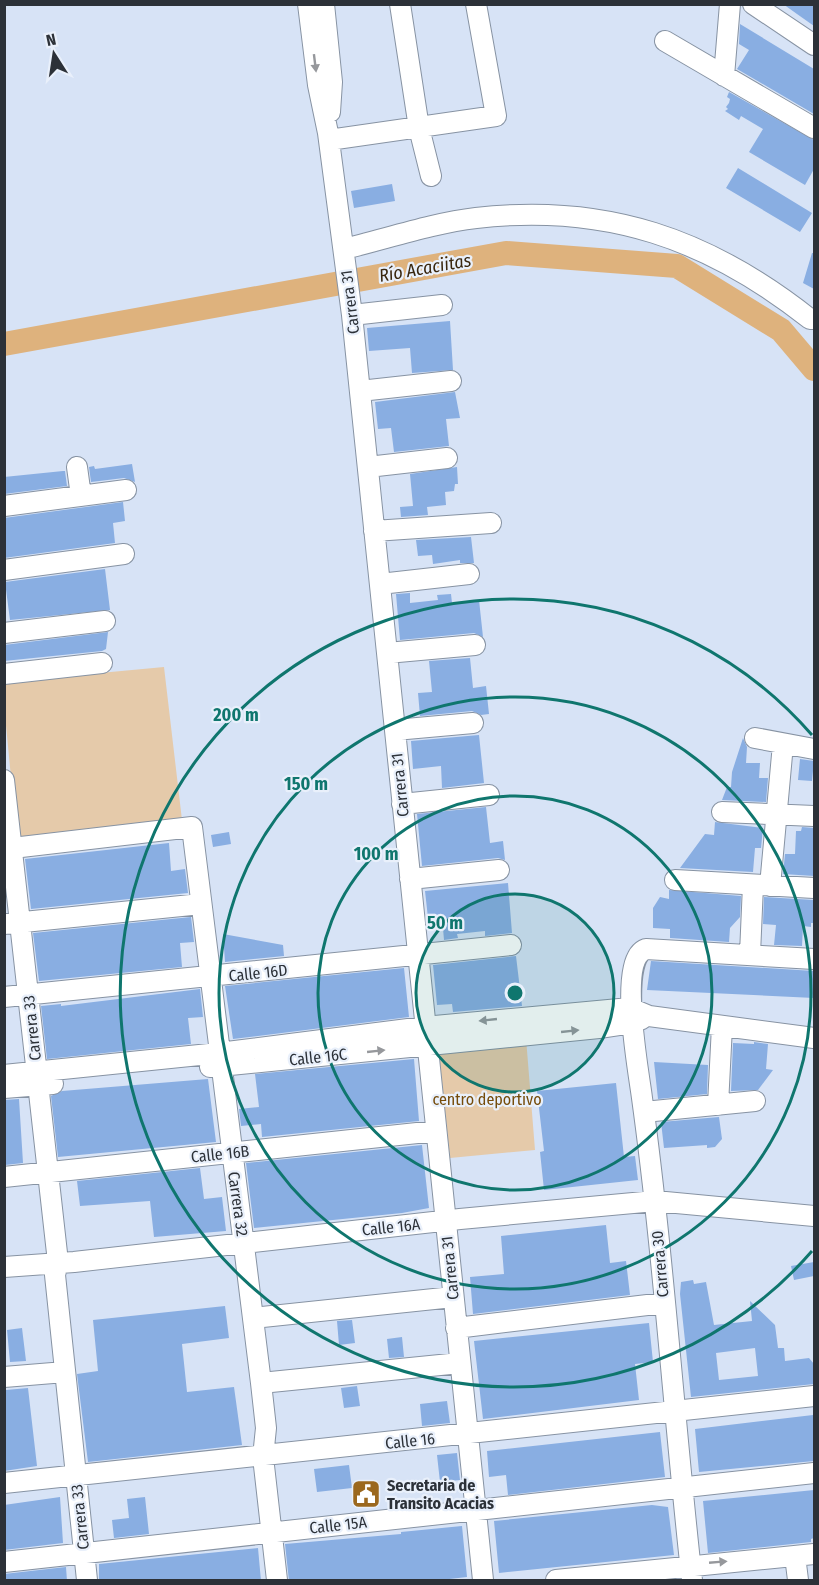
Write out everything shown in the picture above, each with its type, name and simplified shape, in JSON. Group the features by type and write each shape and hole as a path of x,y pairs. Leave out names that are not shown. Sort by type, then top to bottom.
{"street":[{"name":"Carrera 31","path":"308,4 318,85 329,136 351,309 483,1581"},
{"name":"Carrera 31","path":"324,4 332,82 329,136"},
{"path":"400,4 419,128 431,176"},
{"path":"329,136 419,128 496,116 476,4"},
{"path":"724,76 730,4"},
{"path":"753,4 778,11 814,45"},
{"path":"665,41 814,128"},
{"path":"344,252 474,218 573,216 643,227 727,262 777,294 810,319 814,319"},
{"path":"351,309 442,305"},
{"path":"360,391 451,381"},
{"path":"368,467 447,458"},
{"path":"77,467 81,496"},
{"path":"4,506 126,490"},
{"path":"374,531 491,523"},
{"path":"4,570 124,554"},
{"path":"380,584 469,574"},
{"path":"4,633 105,621"},
{"path":"387,653 475,645"},
{"path":"4,674 102,663"},
{"path":"394,730 473,723"},
{"path":"756,738 814,749"},
{"path":"783,744 776,814 750,954 814,959"},
{"name":"Carrera 33","path":"4,780 16,996 32,1079 87,1581"},
{"path":"402,804 489,795"},
{"path":"722,812 814,816"},
{"name":"Carrera 32","path":"8,848 192,827 261,1383 266,1428 263,1457 277,1581"},
{"path":"410,879 499,870"},
{"path":"675,880 814,888"},
{"name":"Carrera 33","path":"4,882 11,923"},
{"path":"11,923 201,904"},
{"name":"Calle 16D","path":"16,996 210,978 511,945"},
{"name":"Carrera 30","path":"691,1573 655,1201 644,1112 634,975 638,957 643,950 750,954"},
{"name":"Calle 16C","path":"4,1089 32,1079 426,1036 637,1016 814,1038"},
{"path":"718,1105 722,1026"},
{"name":"Calle 16C","path":"4,1075 32,1079"},
{"path":"644,1112 755,1101"},
{"name":"Calle 16B","path":"4,1177 436,1131"},
{"name":"Calle 16A","path":"4,1267 53,1267 243,1243 655,1201 814,1216"},
{"path":"253,1318 453,1297"},
{"path":"456,1328 664,1303"},
{"path":"261,1383 460,1364"},
{"path":"4,1377 65,1372"},
{"name":"Calle 16","path":"4,1483 468,1435 814,1396"},
{"name":"Calle 15A","path":"4,1562 814,1473"},
{"path":"556,1581 691,1573 805,1555 798,1581"}],"green space":[{"path":"164,667 182,820 17,840 4,682"},
{"name":"centro deportivo","path":"526,1038 535,1150 450,1158 438,1046"}],"building":[{"path":"783,4 814,4 814,26 797,14"},
{"path":"740,24 814,69 814,114 737,69 749,50 739,44"},
{"path":"729,92 814,140 814,169 805,185 749,152 763,129 741,116 739,120 725,111 728,109 726,107 730,99 727,97"},
{"path":"738,168 812,213 800,232 726,188"},
{"path":"392,184 395,201 354,208 351,191"},
{"path":"812,253 814,253 814,289 803,283"},
{"path":"450,321 453,370 412,373 410,348 369,351 367,328"},
{"path":"455,392 460,418 446,419 449,446 394,452 391,428 378,429 375,402"},
{"path":"132,464 135,482 124,478 91,482 89,467 94,466 95,469"},
{"path":"457,467 458,484 455,484 454,491 445,492 446,505 427,507 428,515 401,517 400,507 413,506 410,474"},
{"path":"65,471 67,486 4,494 4,477"},
{"path":"123,502 125,521 113,523 115,543 4,558 4,518"},
{"path":"471,537 474,563 460,563 460,560 433,564 432,555 418,556 416,540"},
{"path":"105,569 110,610 10,620 5,582"},
{"path":"410,593 410,603 438,600 437,595 451,594 452,603 479,600 483,637 474,633 400,640 396,594"},
{"path":"108,632 106,649 102,651 4,661 4,645"},
{"path":"470,658 473,688 486,686 489,714 481,715 472,711 420,716 418,693 432,692 429,661"},
{"path":"479,735 484,783 442,788 441,766 413,769 411,741"},
{"path":"743,738 747,747 746,763 760,763 759,778 768,778 766,802 722,800 727,787 731,787 732,772"},
{"path":"800,759 814,761 812,781 798,780"},
{"path":"486,807 490,843 503,841 505,860 498,858 422,866 417,814"},
{"path":"715,822 763,828 761,848 755,848 753,872 680,868 705,834 714,835"},
{"path":"802,827 814,828 814,876 783,874 785,854 795,854 796,831 801,831"},
{"path":"229,832 231,844 213,847 211,835"},
{"path":"169,843 171,871 185,869 188,893 31,909 25,859"},
{"path":"508,883 512,933 485,936 485,931 457,934 458,938 444,940 442,917 428,918 425,891"},
{"path":"669,890 741,896 740,917 730,928 729,942 670,938 670,929 653,928 653,908 660,897 669,899"},
{"path":"764,897 814,900 814,923 811,923 811,927 803,926 802,946 774,945 776,925 763,924"},
{"path":"191,917 194,942 180,943 182,967 39,981 33,933"},
{"path":"223,934 283,945 284,956 225,962"},
{"path":"516,956 522,1006 453,1012 452,1004 437,1005 433,965"},
{"path":"651,961 814,971 814,998 647,990"},
{"path":"404,968 409,1017 233,1039 225,986"},
{"path":"200,989 203,1017 188,1018 191,1044 47,1059 41,1006 61,1004 61,1006"},
{"path":"754,1042 768,1044 766,1069 773,1070 758,1090 731,1091 733,1043 754,1044"},
{"path":"414,1059 419,1121 262,1137 261,1124 241,1126 239,1109 259,1107 255,1074"},
{"path":"654,1062 708,1065 707,1094 658,1099"},
{"path":"208,1079 216,1142 58,1157 51,1096 62,1091"},
{"path":"616,1083 624,1157 635,1156 638,1180 544,1190 540,1152 544,1151 537,1091"},
{"path":"19,1099 23,1163 5,1165 4,1100"},
{"path":"719,1117 722,1139 715,1147 707,1148 707,1145 664,1148 661,1122"},
{"path":"422,1145 429,1208 402,1213 254,1228 246,1163"},
{"path":"200,1168 204,1199 222,1197 226,1231 154,1237 150,1201 80,1206 77,1181"},
{"path":"606,1225 610,1263 626,1261 630,1295 473,1314 470,1277 504,1274 501,1236"},
{"path":"814,1262 814,1276 794,1280 791,1266"},
{"path":"693,1280 694,1284 706,1282 714,1325 752,1321 750,1301 775,1325 778,1348 784,1348 785,1361 809,1358 814,1364 814,1384 691,1397 680,1294 681,1282","holes":["755,1348 758,1376 719,1380 716,1353"]},
{"path":"225,1306 229,1338 182,1344 187,1392 234,1387 242,1445 88,1462 77,1374 98,1371 93,1320"},
{"path":"352,1320 355,1343 339,1345 337,1321"},
{"path":"649,1323 653,1362 635,1364 639,1400 483,1419 474,1341"},
{"path":"22,1328 26,1361 10,1362 7,1330"},
{"path":"402,1337 404,1357 389,1358 387,1339"},
{"path":"357,1386 360,1406 344,1408 341,1388"},
{"path":"28,1388 37,1466 4,1471 6,1390"},
{"path":"447,1401 450,1423 422,1426 420,1404"},
{"path":"813,1415 814,1461 699,1472 695,1429"},
{"path":"660,1432 665,1477 508,1495 506,1475 489,1477 487,1451"},
{"path":"457,1453 460,1480 440,1482 437,1455"},
{"path":"349,1465 352,1488 317,1492 314,1469"},
{"path":"814,1490 814,1538 811,1542 708,1553 703,1501"},
{"path":"60,1497 63,1543 4,1550 4,1505"},
{"path":"145,1497 149,1534 114,1538 112,1520 129,1518 127,1499"},
{"path":"652,1505 668,1507 674,1555 499,1573 494,1521"},
{"path":"462,1526 467,1577 432,1581 289,1581 285,1544"},
{"path":"258,1548 261,1581 99,1581 99,1564"},
{"path":"66,1567 67,1581 4,1581 4,1574"}],"waterway":[{"name":"Río Acaciitas","path":"4,344 506,253 677,266 781,330 814,369"}],"place":[{"name":"Secretaria de Transito Acacias","path":"366,1494"}]}
